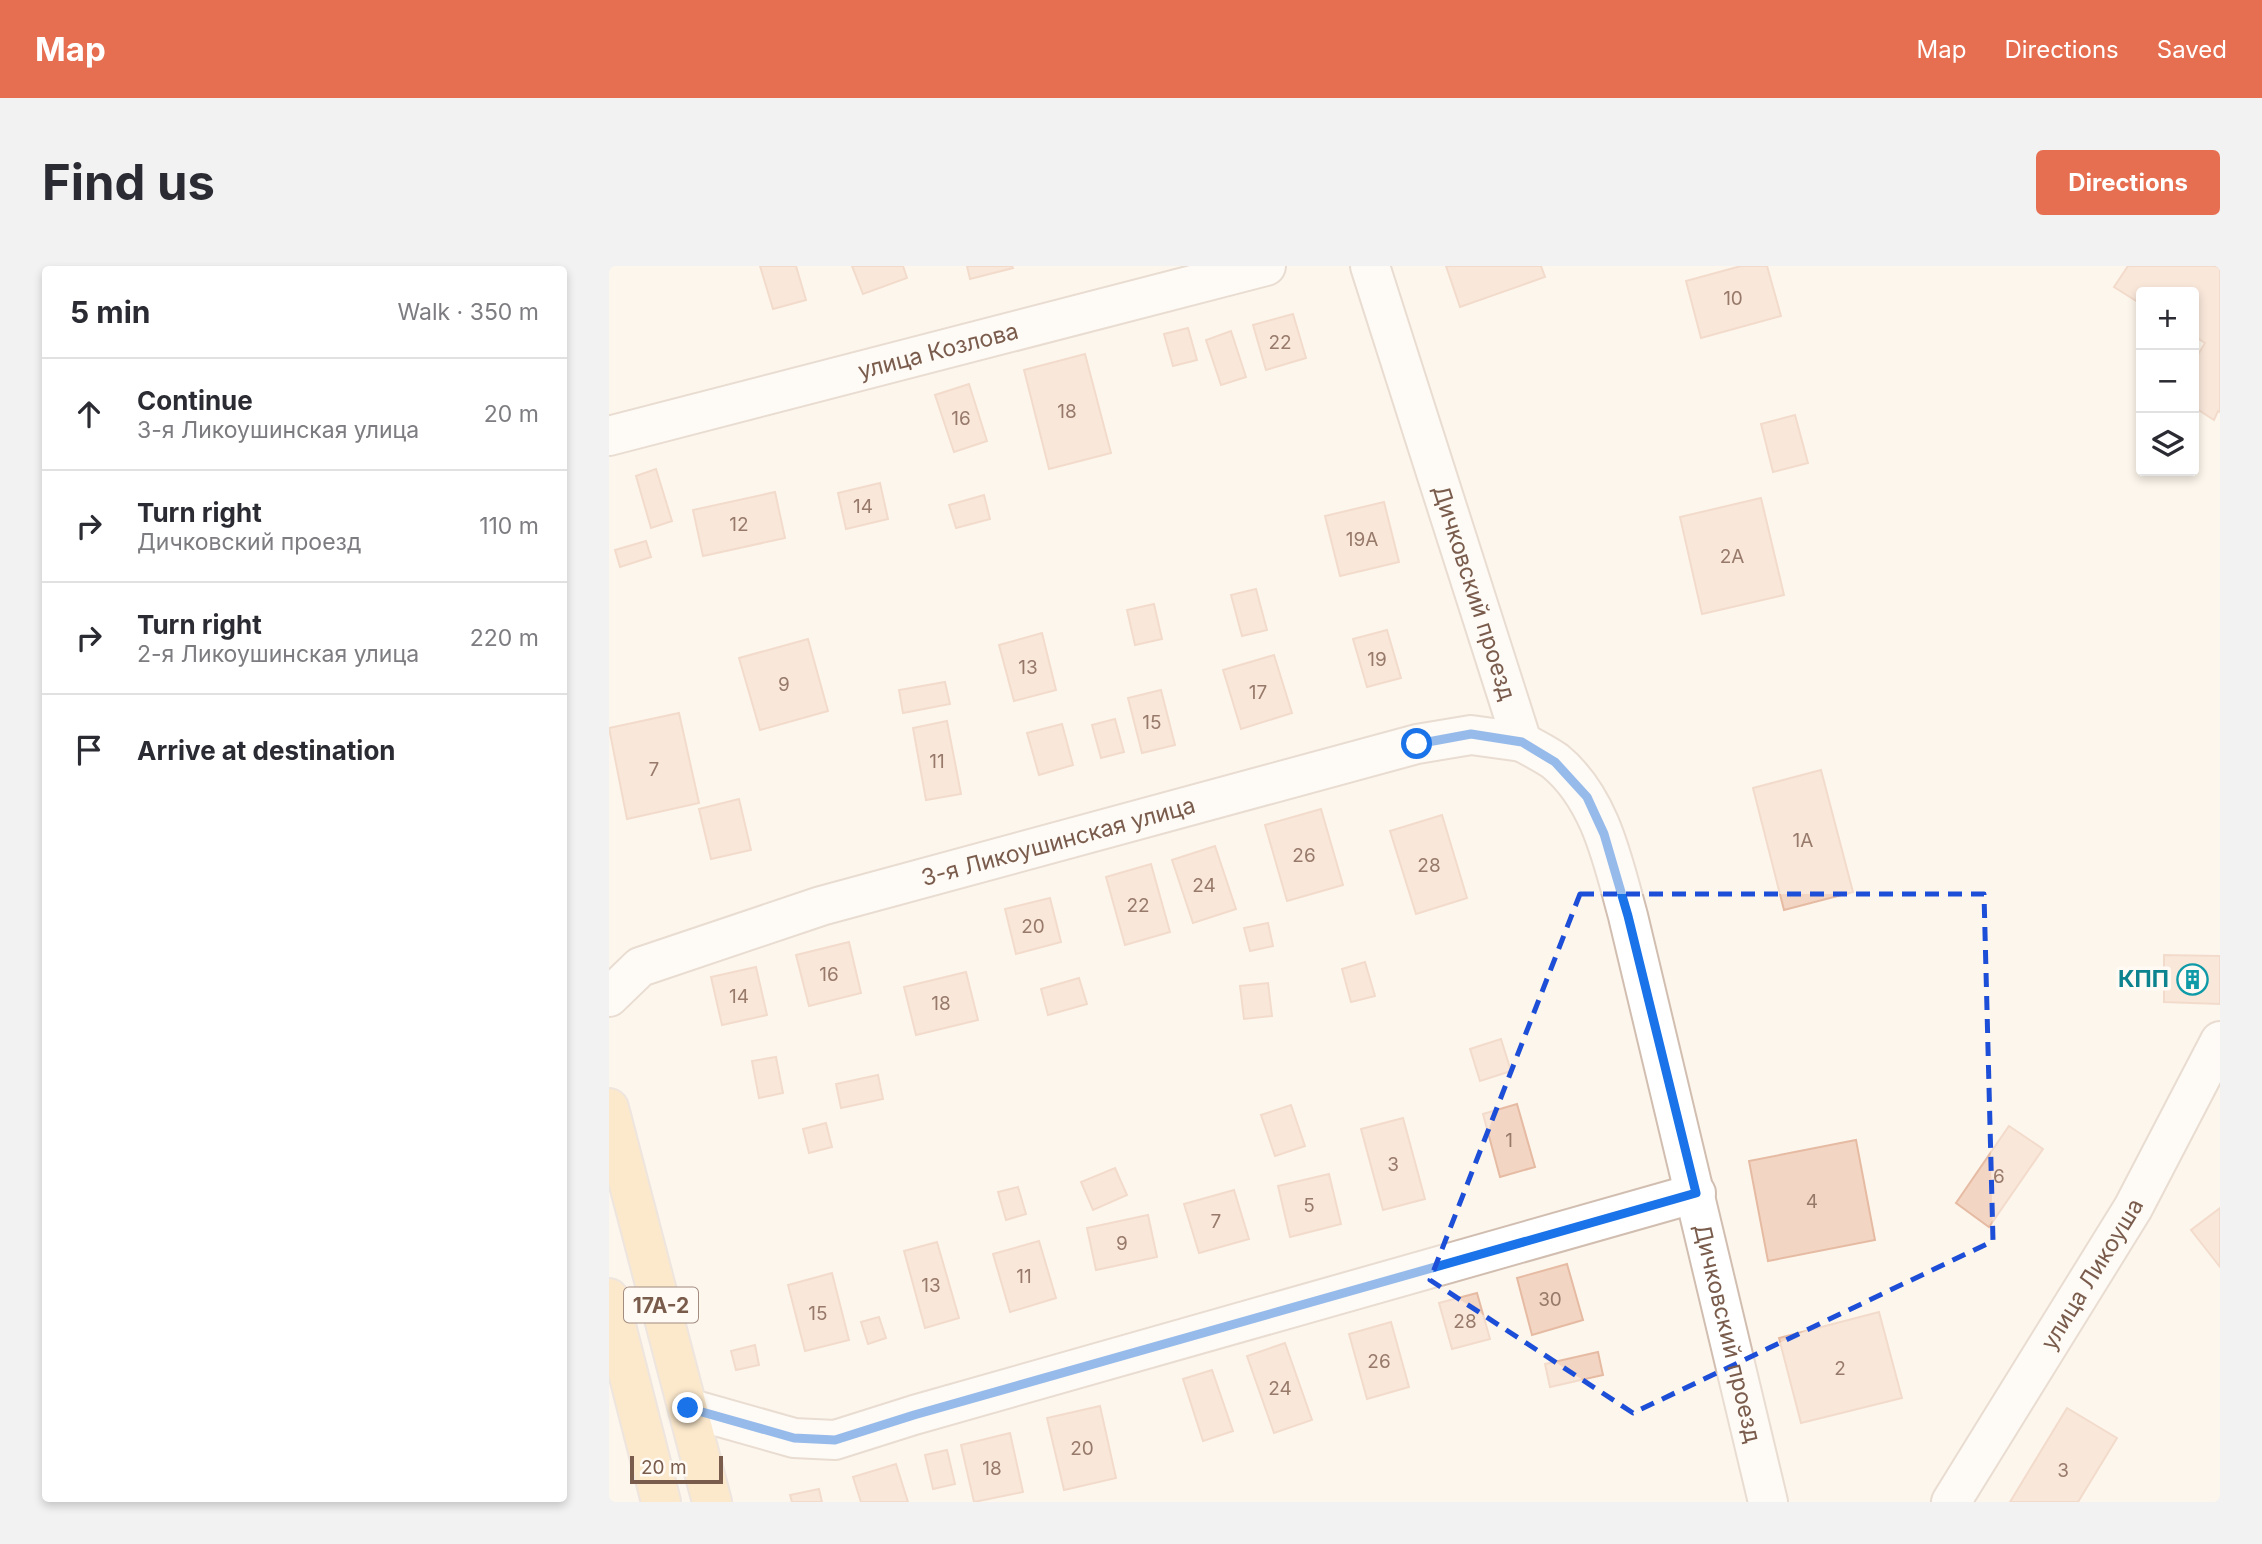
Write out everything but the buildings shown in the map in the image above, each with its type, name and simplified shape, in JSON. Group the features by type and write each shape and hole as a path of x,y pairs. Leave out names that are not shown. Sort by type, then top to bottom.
{"main road":[{"name":"17А-2","path":"609,1108 712,1502"},
{"name":"17А-2","path":"609,1298 655,1501"}],"street":[{"name":"улица Козлова","path":"609,436 1266,266"},
{"name":"Дичковский проезд","path":"1370,266 1522,742 1555,762 1587,797 1604,834 1628,916 1768,1502"},
{"name":"3-я Ликоушинская улица","path":"609,997 640,967 821,906 1417,744 1471,734 1522,742"},
{"name":"улица Ликоуша","path":"1951,1502 2133,1208 2220,1041"},
{"path":"688,1408 794,1438 835,1440 927,1411 1696,1193"}],"highlighted area":[{"path":"1580,894 1984,894 1993,1241 1633,1413 1430,1280"}],"place":[{"name":"КПП","path":"2192,979"}],"route":[{"path":"688,1408 794,1438 835,1440 914,1415 1696,1193 1628,916 1604,834 1587,797 1555,762 1522,742 1471,734 1417,744"}]}
